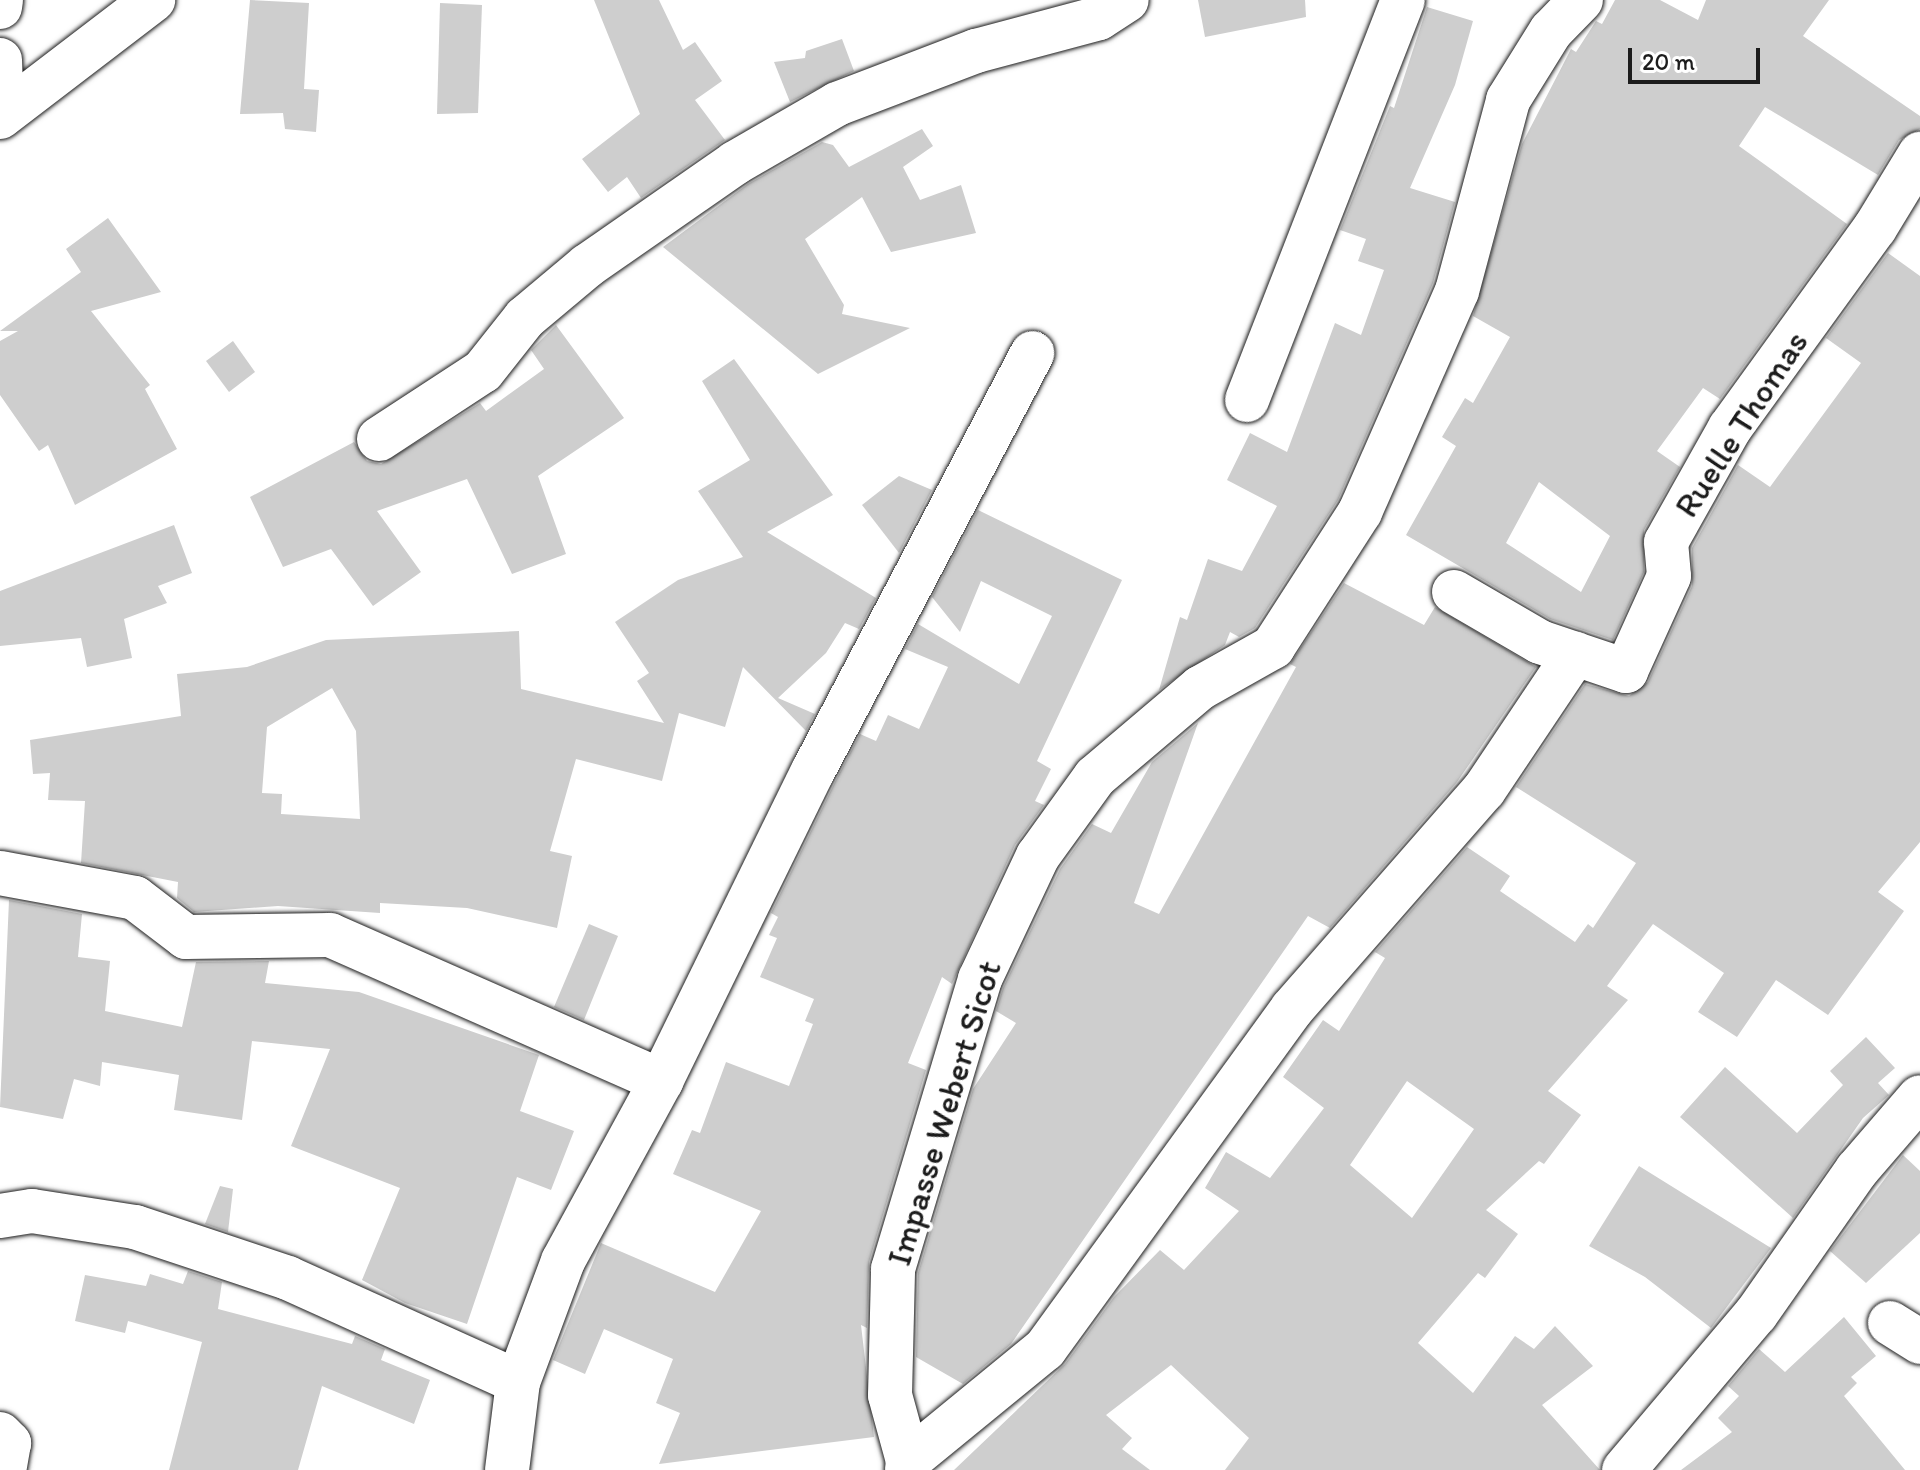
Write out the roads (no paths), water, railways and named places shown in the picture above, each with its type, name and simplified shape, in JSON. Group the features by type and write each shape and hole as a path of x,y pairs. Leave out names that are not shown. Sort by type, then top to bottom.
{"street":[{"path":"0,7 1,0"},
{"path":"1,116 153,0"},
{"path":"379,439 483,371 525,318 587,266 748,156 837,104 976,51 1099,18 1127,0"},
{"path":"1247,400 1403,0"},
{"name":"Impasse Webert Sicot","path":"907,1466 890,1395 893,1269 980,979 1038,856 1095,777 1200,688 1273,647 1360,512 1457,291 1508,100 1551,31 1581,0"},
{"path":"0,60 1,116"},
{"name":"Ruelle Thomas","path":"1454,592 1540,642 1626,671 1669,576 1666,542 1730,428 1875,228 1920,154"},
{"path":"507,1470 518,1382 563,1261 661,1081 813,771 1032,353"},
{"path":"907,1466 1045,1349 1292,1009 1484,790 1575,654"},
{"path":"0,873 135,898 186,937 330,935 661,1081"},
{"path":"1624,1470 1756,1314 1857,1170 1920,1097"},
{"path":"0,1216 32,1211 135,1227 288,1278 518,1382"},
{"path":"0,1434 9,1443 4,1470"}]}
